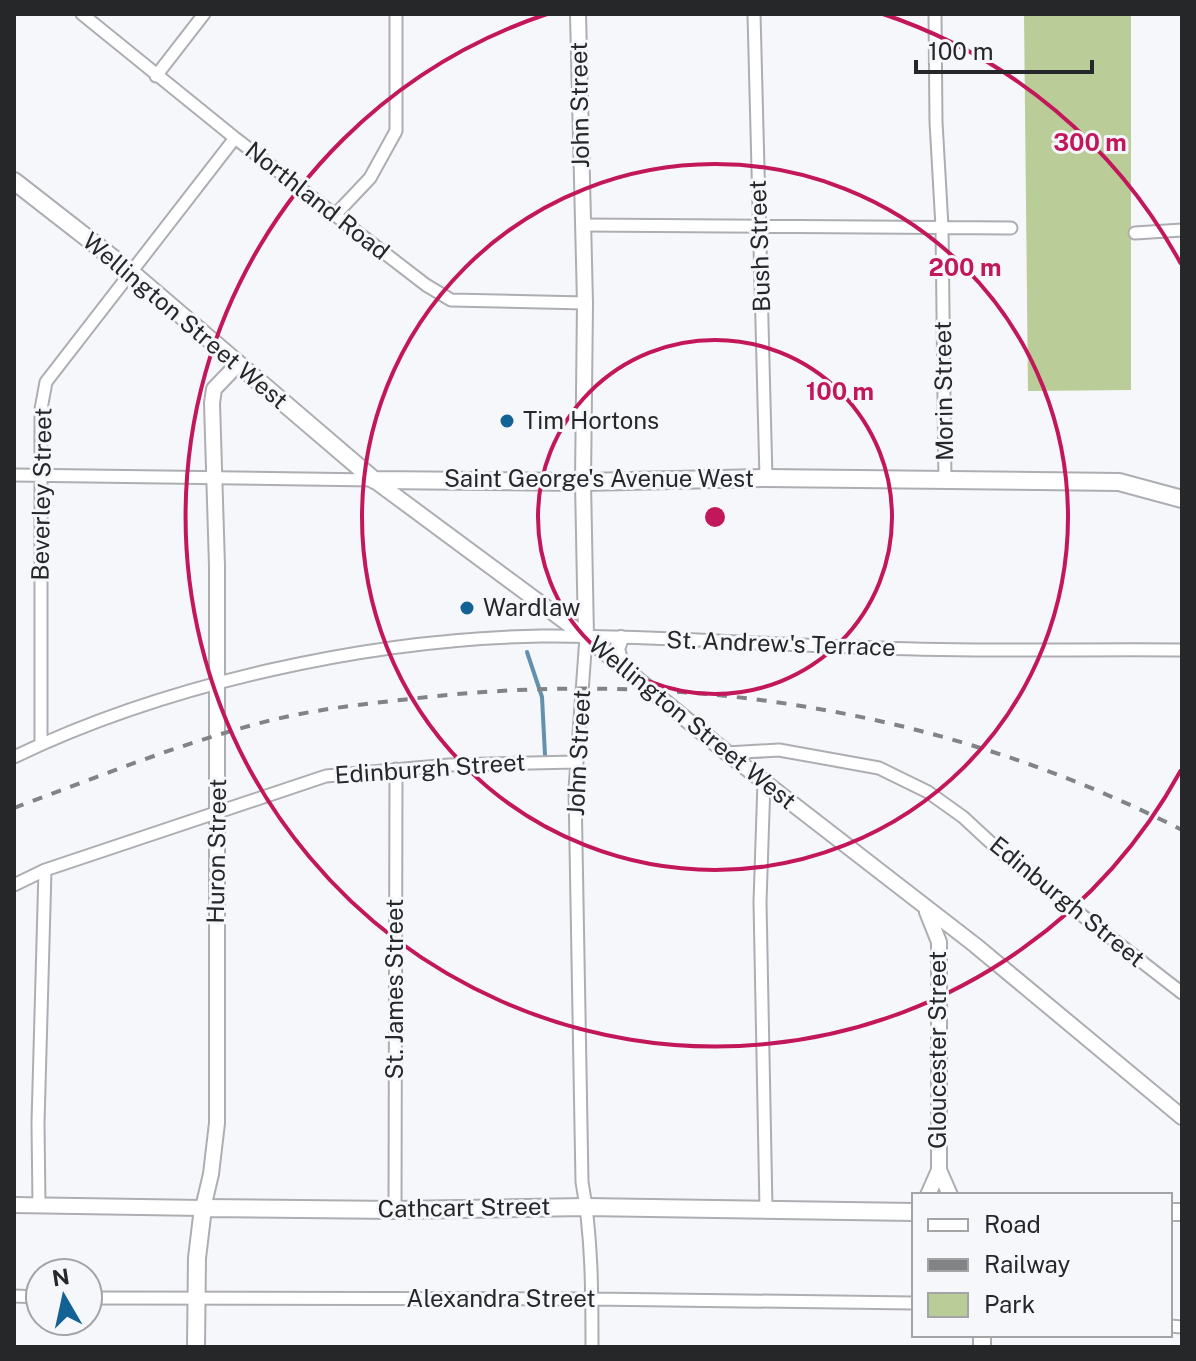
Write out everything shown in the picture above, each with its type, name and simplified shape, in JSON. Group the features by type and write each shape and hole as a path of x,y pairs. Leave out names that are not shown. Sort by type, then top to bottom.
{"main road":[{"name":"Wellington Street West","path":"14,181 132,273 374,480"},
{"name":"Saint George's Avenue West","path":"374,480 583,482 766,478 1119,482 1182,499"},
{"name":"Cathcart Street","path":"203,1208 910,1210"},
{"name":"Huron Street","path":"196,1347 197,1258 203,1208"}],"street":[{"name":"Northland Road","path":"82,14 235,138 426,285 451,300 585,303"},
{"path":"156,76 204,14"},
{"path":"335,215 370,178 396,131 396,14"},
{"name":"John Street","path":"578,14 585,303 583,482 586,637 576,762 582,1182 592,1299 592,1347"},
{"name":"Bush Street","path":"754,14 766,478"},
{"name":"Morin Street","path":"935,14 936,122 942,227 945,481"},
{"name":"Beverley Street","path":"41,744 40,475 41,409 46,382 235,138"},
{"path":"582,225 1011,228"},
{"path":"1135,233 1182,230"},
{"name":"Huron Street","path":"203,1208 217,1123 218,811 212,403 214,389 238,364"},
{"name":"Saint George's Avenue West","path":"14,475 374,480"},
{"name":"Wellington Street West","path":"374,480 586,637 727,753 975,945 1182,1117"},
{"name":"St. Andrew's Terrace","path":"14,757 169,696 314,660 461,640 586,637 882,649 1182,650"},
{"path":"621,638 617,649 622,666"},
{"name":"Edinburgh Street","path":"727,753 779,750 879,768 928,792 1182,993"},
{"name":"Edinburgh Street","path":"14,885 45,870 326,776 530,761 576,762"},
{"name":"St. James Street","path":"395,1210 396,769"},
{"path":"764,782 760,902 766,1209"},
{"path":"39,1205 38,1123 45,870"},
{"name":"Gloucester Street","path":"923,907 935,929 939,958 939,1170 949,1193"},
{"path":"939,958 952,947 975,945"},
{"path":"929,1193 939,1170"},
{"name":"Cathcart Street","path":"14,1205 203,1208"},
{"name":"Alexandra Street","path":"104,1298 912,1303"}],"green space":[{"path":"1024,14 1131,14 1131,390 1028,391"}],"waterway":[{"path":"527,652 542,697 545,755"}],"railway":[{"path":"14,808 174,749 289,716 375,703 510,690 609,689 708,694 806,707 903,726 998,754 1091,788 1182,830"}],"place":[{"name":"Tim Hortons","path":"507,421"},
{"name":"Wardlaw","path":"467,608"}]}
